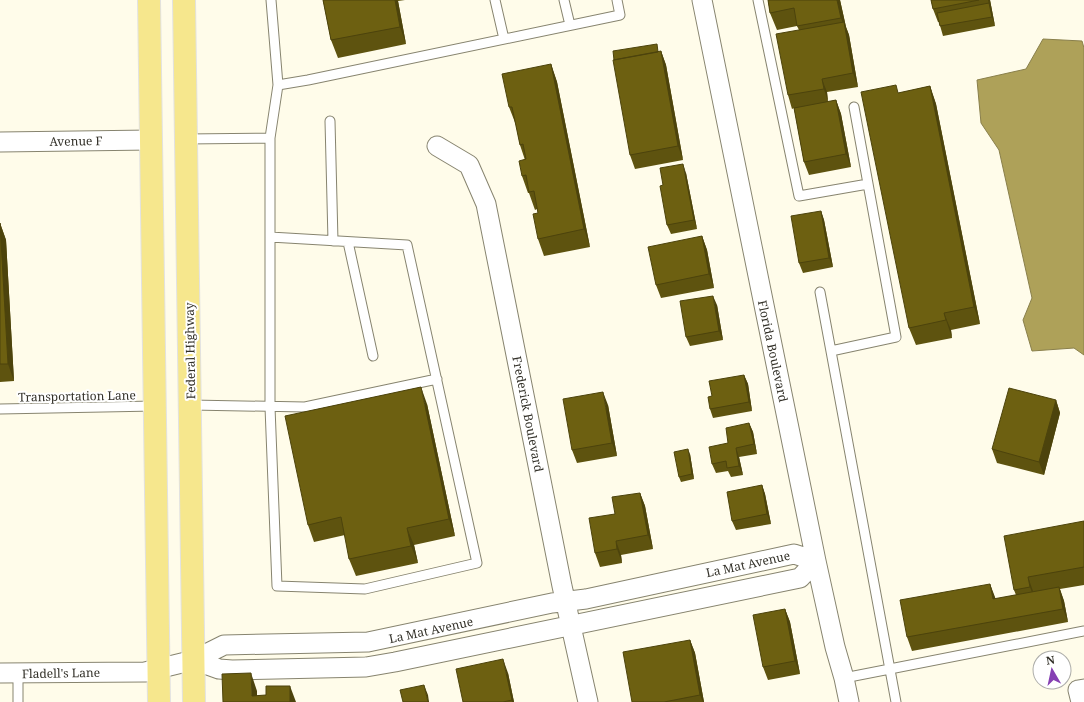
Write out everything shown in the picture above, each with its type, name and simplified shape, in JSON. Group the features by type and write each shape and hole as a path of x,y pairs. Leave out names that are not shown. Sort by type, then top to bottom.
{"main road":[{"path":"149,0 159,702"},
{"name":"Federal Highway","path":"184,0 191,405 194,702"}],"street":[{"name":"Florida Boulevard","path":"702,0 816,561 849,702"},
{"name":"Avenue F","path":"0,142 151,140"},
{"name":"Frederick Boulevard","path":"437,146 469,165 486,204 519,375 588,702"},
{"name":"La Mat Avenue","path":"123,672 145,672 194,660 224,645 368,642 552,603 586,599 794,554 816,561 800,578 366,667 219,670 194,660"},
{"name":"Fladell's Lane","path":"9,673 123,672"}],"lane":[{"path":"270,237 407,245 477,563 365,589 278,586 270,406 270,237 270,138 278,85 271,0"},
{"path":"494,0 504,39"},
{"path":"564,0 570,25"},
{"path":"278,85 620,15 617,0"},
{"path":"758,0 799,196 868,184"},
{"path":"831,351 896,337 854,108"},
{"path":"330,121 333,241"},
{"path":"186,139 270,138"},
{"path":"348,242 373,356"},
{"path":"820,292 896,702"},
{"path":"191,405 305,408 436,378"},
{"name":"Transportation Lane","path":"0,409 155,406"},
{"path":"844,678 1084,631"},
{"path":"9,673 18,702"}],"shaded area":[{"path":"1043,39 1082,41 1084,48 1084,355 1074,348 1032,351 1023,320 1032,298 999,150 981,123 977,80 1026,69"}],"building":[{"path":"323,0 395,0 400,27 331,40"},
{"path":"768,0 837,0 841,18 797,26 794,8 770,13"},
{"path":"931,0 979,0 933,9"},
{"path":"989,3 992,17 940,26 937,13"},
{"path":"844,22 853,73 822,79 824,89 788,95 776,34"},
{"path":"657,44 658,52 614,60 613,51"},
{"path":"661,51 678,146 630,155 613,60"},
{"path":"551,64 584,229 538,239 533,214 538,213 534,191 529,192 526,175 522,176 519,161 526,159 523,144 520,145 512,107 509,107 502,74"},
{"path":"896,85 898,93 930,86 974,307 944,313 946,320 909,328 861,92"},
{"path":"836,100 846,154 804,162 794,108"},
{"path":"683,164 694,220 667,225 660,186 663,185 660,168"},
{"path":"821,211 829,258 799,263 791,216"},
{"path":"0,223 8,364 0,364"},
{"path":"702,236 709,274 656,285 648,247"},
{"path":"713,296 719,331 686,337 680,301"},
{"path":"744,375 749,402 710,409 708,397 712,396 709,381"},
{"path":"421,387 449,519 407,528 411,546 349,559 341,517 308,525 285,416"},
{"path":"1009,388 1056,400 1039,462 992,449"},
{"path":"603,392 612,443 572,450 563,399"},
{"path":"749,423 754,444 736,448 739,466 727,468 726,461 712,464 709,447 728,443 726,428"},
{"path":"688,449 692,474 679,477 674,452"},
{"path":"762,485 767,514 732,521 727,492"},
{"path":"640,493 648,535 616,541 617,549 595,553 589,518 615,514 612,497"},
{"path":"1084,521 1084,567 1028,577 1030,587 1014,590 1004,536"},
{"path":"990,584 993,599 1059,587 1063,609 907,637 900,600"},
{"path":"785,609 795,661 763,667 753,615"},
{"path":"690,640 700,695 664,702 632,702 623,652"},
{"path":"503,659 512,700 503,702 463,702 456,669"},
{"path":"251,673 252,696 266,695 266,686 290,686 290,702 223,702 222,674"},
{"path":"424,685 428,702 403,702 400,690"}]}
